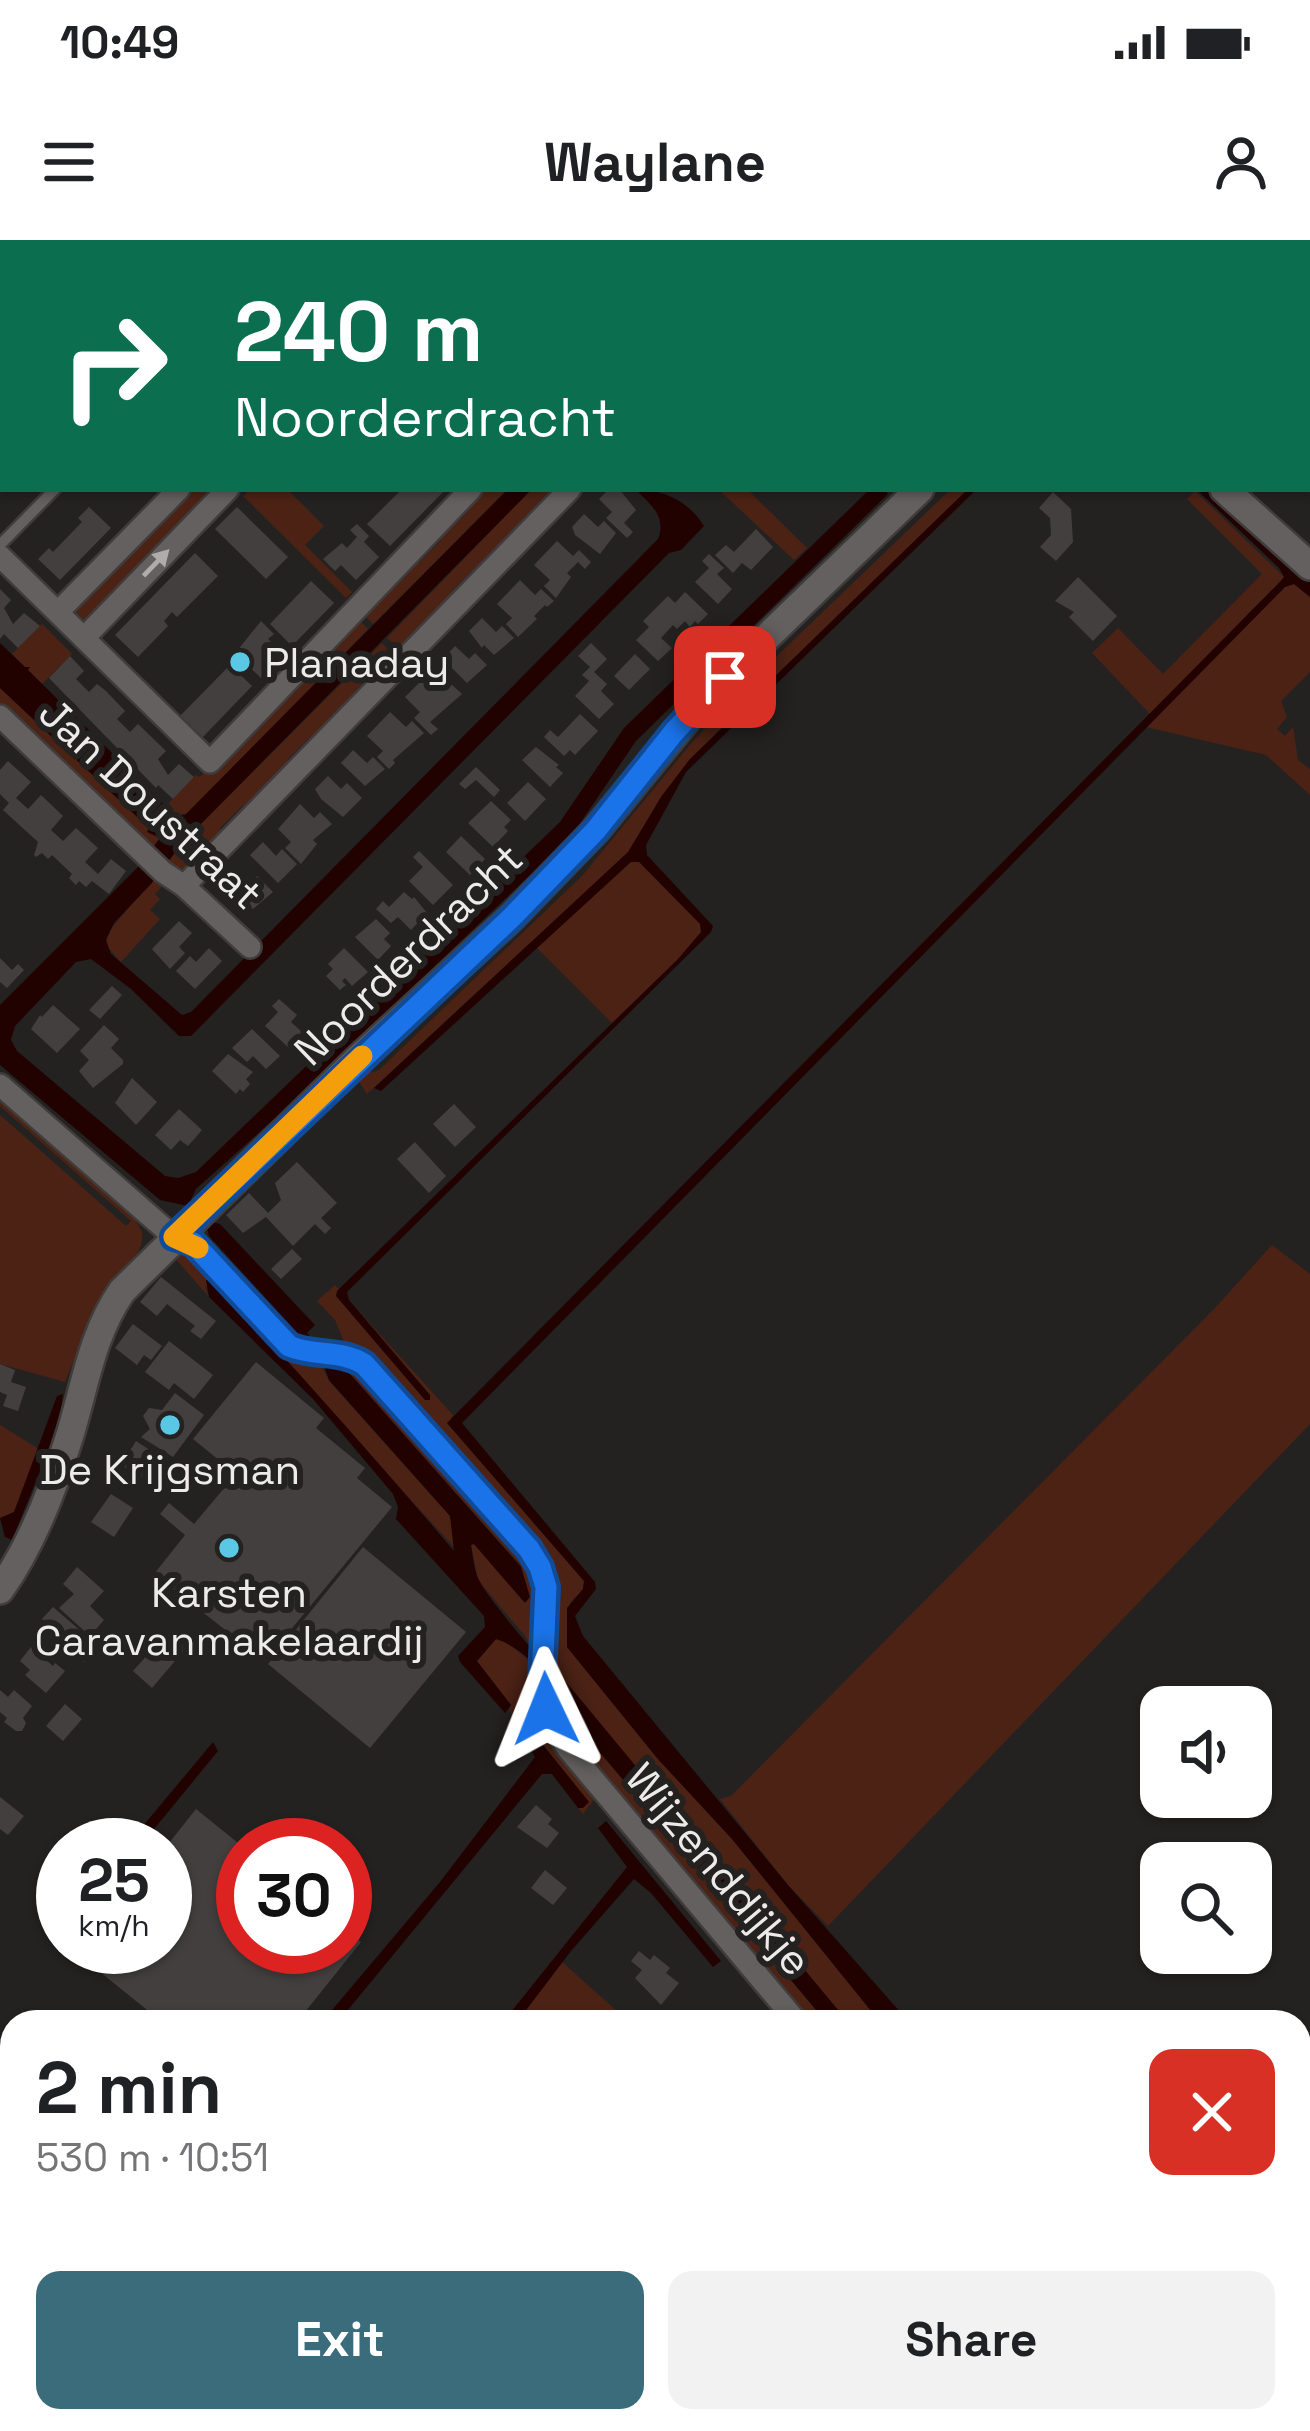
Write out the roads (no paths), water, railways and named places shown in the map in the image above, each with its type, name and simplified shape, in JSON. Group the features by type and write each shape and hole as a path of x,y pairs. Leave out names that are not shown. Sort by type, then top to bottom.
{"street":[{"path":"58,612 176,492"},
{"path":"83,638 225,492"},
{"path":"0,556 210,762 468,492"},
{"path":"184,886 567,492"},
{"name":"Noorderdracht","path":"0,1589 49,1497 105,1316 122,1291 357,1056 512,917 596,830 704,698 917,492"},
{"path":"1227,492 1310,566"},
{"name":"Jan Doustraat","path":"0,716 163,872 250,947"},
{"name":"Wijzenddijkje","path":"0,1085 174,1237 193,1243 282,1340 302,1351 346,1354 364,1364 529,1549 546,1587 542,1681 551,1722 568,1749 787,2010"}],"lane":[{"path":"0,544 52,492"}],"place":[{"name":"Planaday","path":"240,662"},
{"name":"De Krijgsman","path":"170,1425"},
{"name":"Karsten Caravanmakelaardij","path":"229,1548"}]}
